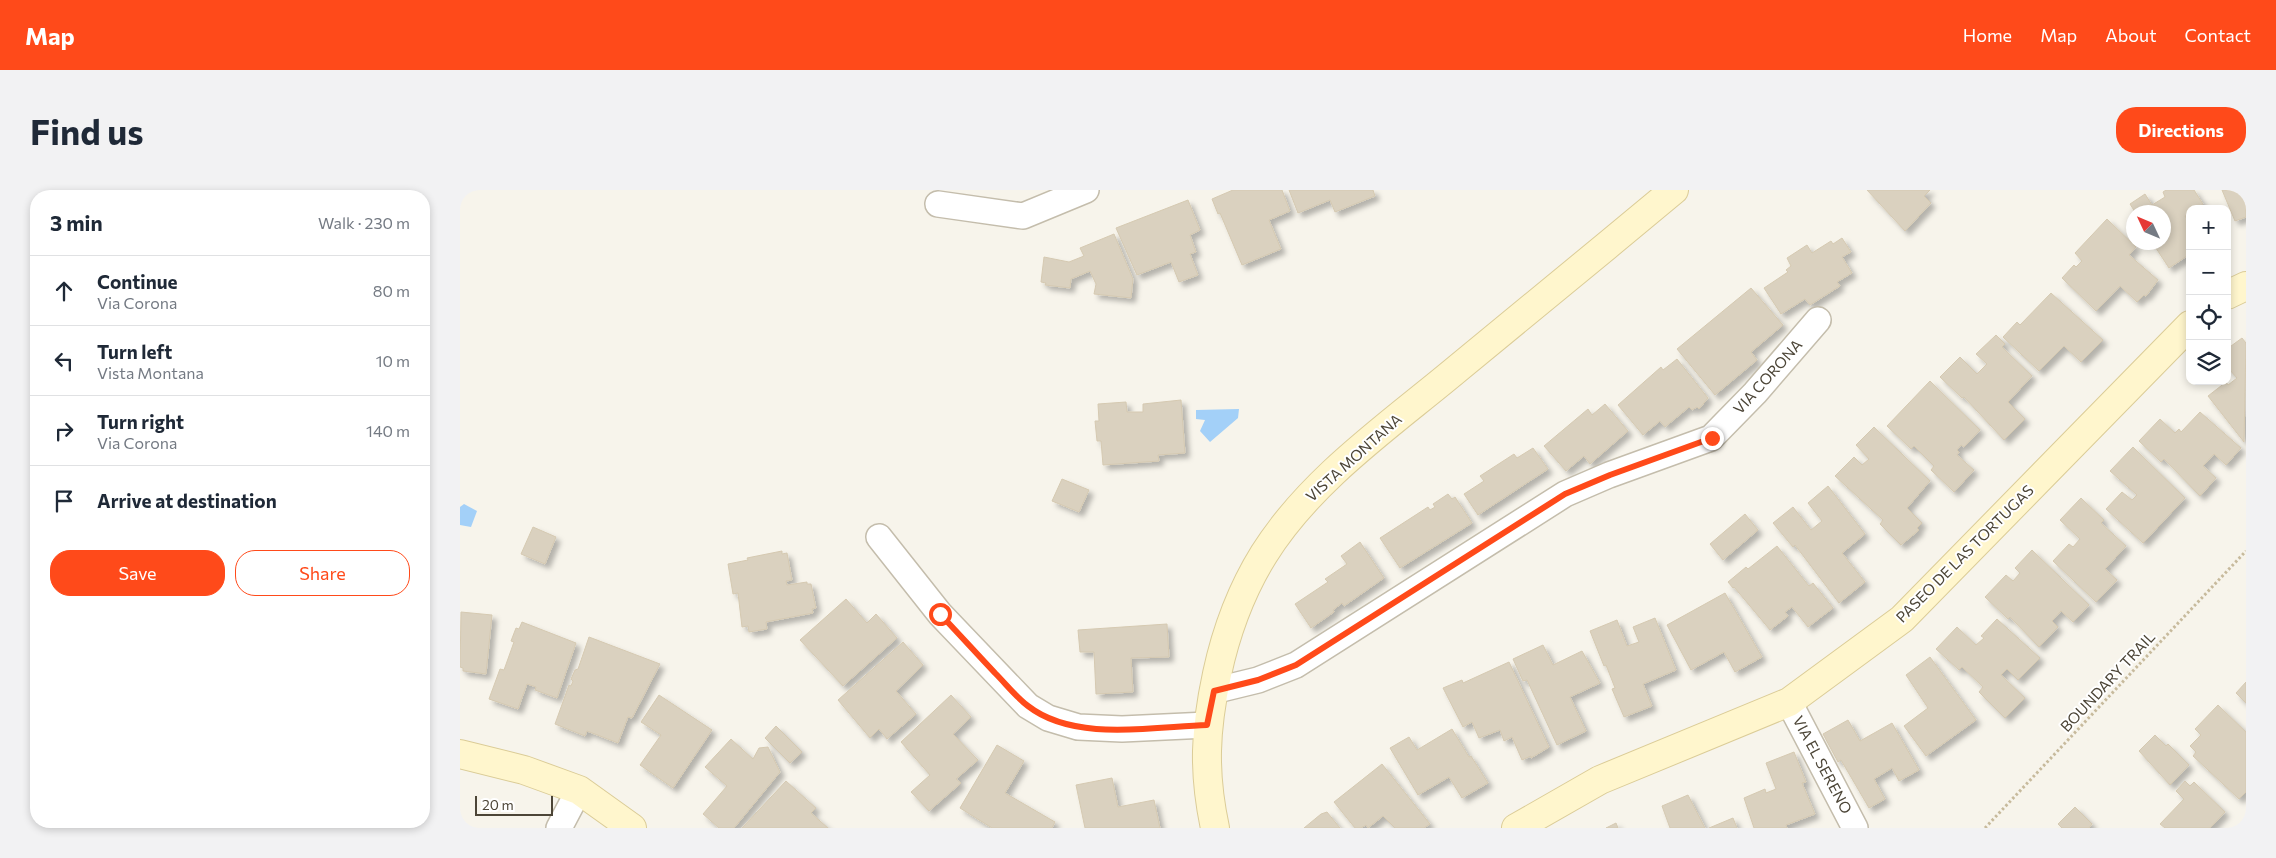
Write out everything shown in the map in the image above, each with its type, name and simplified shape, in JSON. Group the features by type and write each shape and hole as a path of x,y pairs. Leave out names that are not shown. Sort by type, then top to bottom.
{"street":[{"path":"938,204 1023,216 1086,190"},
{"name":"VISTA MONTANA","path":"1215,828 1208,797 1207,725 1223,648 1237,606 1264,554 1295,512 1360,450 1674,190"},
{"path":"2231,293 2246,286"},
{"name":"VIA CORONA","path":"1214,691 1258,680 1296,665 1565,494 1610,475 1712,438 1755,394 1818,320"},
{"name":"PASEO DE LAS TORTUGAS","path":"1516,828 1600,780 1789,702 1902,620 2186,329"},
{"path":"879,537 940,614 972,649 1028,706 1048,718 1078,727 1122,730 1207,725"},
{"name":"VIA EL SERENO","path":"1789,702 1855,828"},
{"path":"460,754 524,770 580,790 632,828"},
{"path":"559,828 580,790"}],"path":[{"name":"BOUNDARY TRAIL","path":"1985,828 2246,551"}],"water":[{"path":"1239,409 1238,418 1210,442 1200,431 1205,420 1196,419 1196,410"},
{"path":"464,504 477,511 471,527 460,525 460,507"}],"building":[{"path":"1233,190 1282,190 1290,211 1269,220 1281,249 1242,265 1212,199"},
{"path":"1289,190 1373,190 1375,196 1335,212 1330,200 1298,213"},
{"path":"1867,190 1930,190 1924,196 1931,203 1905,231"},
{"path":"2166,190 2194,190 2203,204 2186,205 2186,257 2169,268 2157,250 2171,250 2171,205 2152,205 2165,197 2163,192"},
{"path":"2222,190 2246,190 2246,217 2235,221 2231,211 2231,205 2228,205"},
{"path":"2145,194 2152,205 2131,205 2130,204"},
{"path":"1188,200 1200,230 1190,235 1196,252 1190,254 1198,275 1179,282 1171,262 1137,275 1116,228"},
{"path":"2107,219 2126,237 2126,250 2133,250 2129,255 2158,280 2146,296 2144,295 2137,302 2120,286 2096,311 2062,278 2074,265 2076,267 2082,261 2075,253"},
{"path":"1114,234 1133,279 1131,298 1094,294 1096,284 1090,271 1071,279 1070,288 1045,285 1046,283 1041,282 1044,257 1069,262 1084,256 1080,248"},
{"path":"1842,238 1851,252 1842,257 1852,273 1837,282 1840,286 1810,305 1805,299 1781,314 1764,288 1788,272 1786,270 1791,266 1787,258 1807,245 1812,253 1831,241 1833,244"},
{"path":"1751,288 1783,325 1751,352 1757,360 1715,395 1677,349"},
{"path":"2051,293 2103,340 2081,362 2064,346 2039,371 2003,337 2017,322 2020,325"},
{"path":"1996,335 2005,344 2002,347 2032,376 2008,402 2025,419 2004,440 1964,397 1962,398 1940,377 1960,357 1977,374 1987,364 1976,354"},
{"path":"2242,338 2246,343 2244,442 2208,396 2222,385 2231,385 2231,383 2237,378 2231,371 2231,346"},
{"path":"1677,359 1708,398 1699,409 1697,407 1692,410 1689,407 1665,427 1660,421 1643,435 1618,405 1661,367 1663,370"},
{"path":"1930,381 1980,430 1964,447 1961,445 1957,450 1959,452 1957,455 1974,470 1954,492 1931,470 1934,466 1914,446 1911,449 1887,426"},
{"path":"1181,400 1185,453 1158,455 1159,461 1103,465 1101,441 1097,441 1095,421 1099,421 1098,404 1126,402 1127,412 1143,412 1143,404"},
{"path":"1605,404 1628,431 1590,464 1584,456 1566,471 1544,446 1588,409 1592,415"},
{"path":"2200,412 2241,448 2226,465 2214,454 2203,466 2216,478 2200,496 2164,459 2161,462 2139,441 2160,419 2175,433 2179,429 2181,432"},
{"path":"1874,427 1930,481 1907,508 1922,523 1917,528 1919,530 1901,545 1880,524 1883,520 1835,476 1854,457 1862,465 1869,459 1856,445"},
{"path":"2133,447 2185,498 2143,543 2106,509 2122,492 2132,500 2137,495 2110,471"},
{"path":"1533,448 1548,469 1478,515 1464,494 1484,481 1480,476 1514,454 1517,458"},
{"path":"1062,479 1089,490 1079,512 1052,501"},
{"path":"1828,486 1865,534 1842,553 1865,582 1839,603 1795,545 1793,547 1773,523 1793,507 1811,530 1822,521 1808,503"},
{"path":"1448,494 1452,499 1455,497 1472,523 1400,568 1380,538 1428,507 1430,510 1435,507 1433,504"},
{"path":"2081,498 2104,520 2101,523 2126,546 2105,569 2117,580 2096,602 2053,561 2069,544 2073,547 2080,539 2060,520"},
{"path":"1745,514 1758,530 1723,560 1710,544"},
{"path":"533,527 556,537 545,564 521,554"},
{"path":"1360,542 1384,578 1344,606 1342,603 1333,610 1334,612 1311,628 1295,604 1328,582 1325,579 1347,564 1341,556"},
{"path":"1777,546 1809,586 1813,583 1833,608 1808,627 1792,607 1785,612 1788,616 1770,630 1728,582"},
{"path":"2032,550 2089,605 2073,622 2061,611 2052,621 2058,627 2039,647 2010,617 2008,619 1985,597 2006,575 2013,581 2020,573 2015,568"},
{"path":"782,551 782,554 787,553 792,580 786,581 787,585 807,582 807,584 811,584 816,608 812,609 813,613 766,622 767,629 749,632 748,626 742,627 738,593 733,594 728,564"},
{"path":"1725,593 1762,657 1735,672 1724,652 1691,670 1667,625"},
{"path":"846,599 867,623 876,614 897,638 843,686 800,640"},
{"path":"461,612 492,615 486,674 463,671 463,668 460,667"},
{"path":"1655,618 1676,670 1643,684 1652,706 1624,717 1612,689 1615,688 1606,665 1604,666 1590,631 1617,620 1627,646 1639,642 1633,627"},
{"path":"1997,619 2040,658 2018,680 2007,669 2001,675 2025,698 2005,718 1979,692 1983,687 1962,667 1959,670 1936,649 1957,627 1976,645 1984,638 1981,636"},
{"path":"522,622 576,643 557,698 535,690 536,687 527,684 518,709 489,699 500,669 504,670 514,642 511,641 516,628 519,629"},
{"path":"1167,624 1169,657 1131,658 1133,692 1096,694 1094,652 1080,652 1078,630"},
{"path":"589,637 660,664 632,718 628,717 618,743 587,731 585,736 555,724"},
{"path":"903,642 923,665 896,691 916,714 887,739 879,729 870,738 838,700"},
{"path":"1543,645 1553,665 1582,651 1600,683 1570,697 1586,731 1557,745 1527,680 1523,681 1513,659"},
{"path":"1930,657 1976,720 1926,756 1904,726 1928,708 1906,675"},
{"path":"1509,662 1549,747 1531,758 1531,756 1522,760 1512,737 1504,741 1500,730 1479,738 1472,722 1463,727 1443,688 1462,680 1463,683"},
{"path":"2246,682 2246,703 2236,693"},
{"path":"659,695 712,730 673,788 640,765 661,735 641,722"},
{"path":"951,695 971,717 953,734 978,760 956,779 961,783 929,811 911,792 930,775 901,742"},
{"path":"2218,705 2246,732 2246,792 2239,799 2193,756 2196,752 2190,746 2201,735 2195,729"},
{"path":"1848,720 1860,741 1892,723 1919,770 1899,781 1892,768 1874,779 1885,799 1869,808 1841,760 1838,762 1823,734"},
{"path":"776,726 802,752 790,763 765,738"},
{"path":"1452,729 1488,783 1462,798 1449,777 1418,795 1390,748 1409,737 1417,750"},
{"path":"2155,735 2166,746 2168,744 2189,765 2170,785 2139,751"},
{"path":"731,739 753,759 759,748 768,747 780,772 734,828 719,828 703,814 727,786 705,767"},
{"path":"997,745 1024,761 1005,793 1055,822 1052,828 992,828 960,808"},
{"path":"1794,752 1806,782 1802,783 1815,814 1786,825 1787,828 1754,828 1744,798 1765,789 1766,793 1776,789 1766,763"},
{"path":"1382,764 1430,824 1424,828 1395,828 1383,816 1368,828 1366,825 1361,828 1355,828 1334,802"},
{"path":"1112,778 1118,807 1154,800 1160,828 1085,828 1076,785"},
{"path":"786,781 816,808 811,813 828,828 742,828"},
{"path":"2185,781 2190,786 2194,782 2225,812 2210,828 2165,828 2160,824 2184,799 2176,791"},
{"path":"1688,795 1705,828 1670,828 1662,806"},
{"path":"2075,807 2092,824 2089,828 2062,828 2058,824"},
{"path":"1327,812 1340,828 1304,828 1321,814"},
{"path":"1733,818 1737,828 1709,828"},
{"path":"1616,823 1618,828 1606,828"}],"route":[{"path":"940,614 1011,690 1028,706 1048,718 1078,727 1122,730 1207,725 1214,691 1258,680 1296,665 1565,494 1610,475 1712,438"}]}
